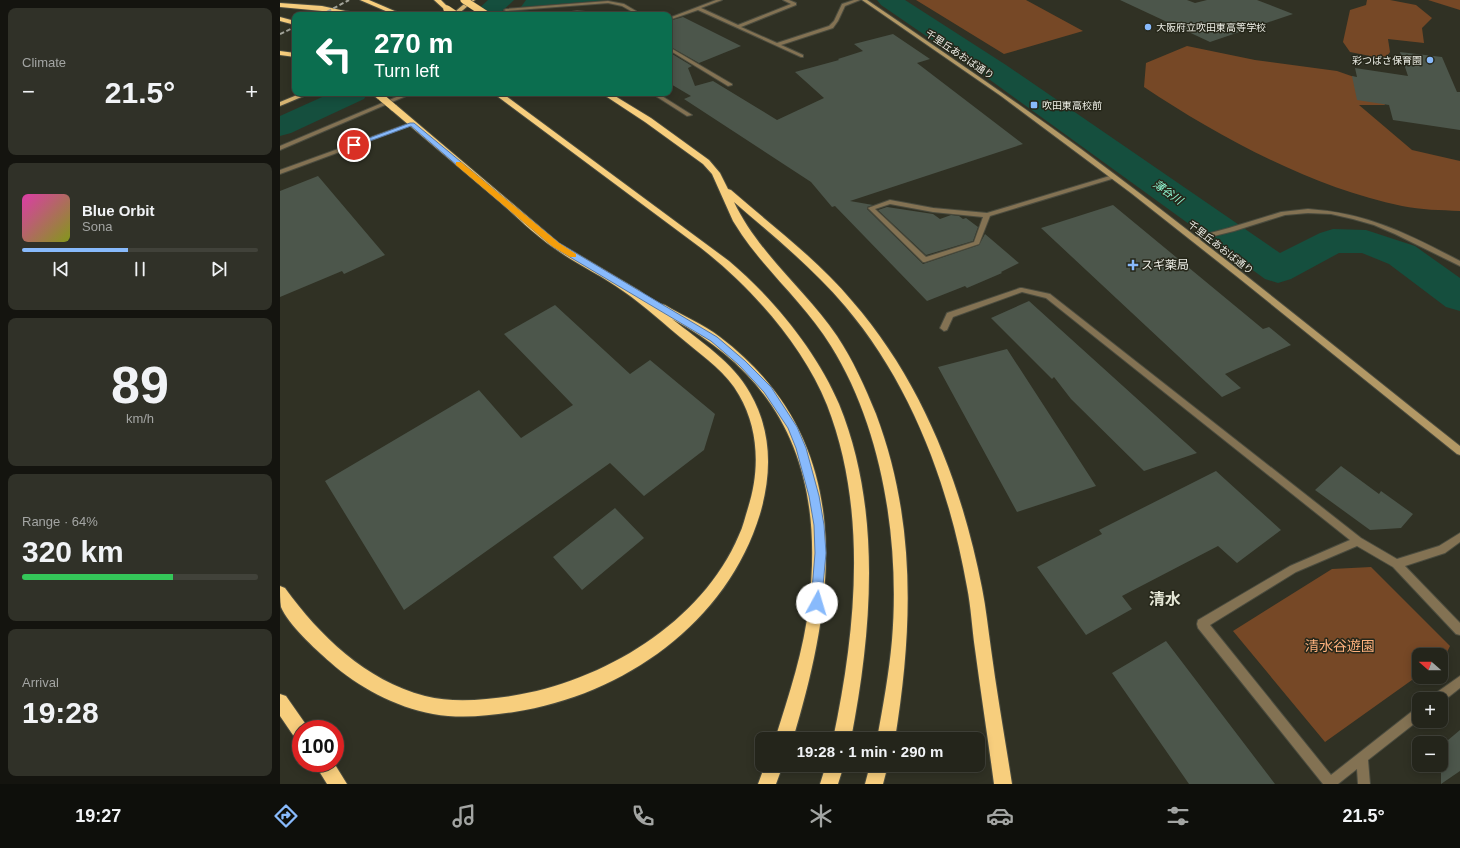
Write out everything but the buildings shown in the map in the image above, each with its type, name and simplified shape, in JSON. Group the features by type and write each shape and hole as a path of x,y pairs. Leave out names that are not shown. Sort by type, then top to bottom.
{"highway":[{"path":"363,0 393,12"},
{"path":"438,0 451,12"},
{"path":"464,0 482,12"},
{"path":"280,6 322,8 344,12"},
{"path":"280,19 292,22"},
{"path":"280,53 292,55"},
{"path":"380,96 556,245 629,290 714,339 742,363 768,390 782,410 792,427 801,448 814,496 819,525 820,553 815,618 808,658 786,732"},
{"path":"501,96 736,272 801,346 819,375 834,406 845,441 854,483 860,532 860,623 849,707 844,732"},
{"path":"610,96 695,152 716,173 738,221 747,235 821,322 851,370 882,448 890,476 900,554 901,596 899,647 894,697 887,732"},
{"path":"724,189 810,265 839,293 862,320 887,355 908,392 933,443 954,501 974,579 1003,784"},
{"path":"280,593 291,608 332,654 357,673 388,691 424,704 467,710 514,706 556,696 596,681 636,659 674,631 699,607 718,585 735,560 747,537 755,512 762,466 759,429 747,398 727,370 629,290"},
{"path":"280,702 293,720"},
{"path":"329,772 338,784"},
{"path":"767,784 771,772"},
{"path":"829,784 833,772"},
{"path":"874,784 877,772"}],"main road":[{"path":"458,12 472,0"},
{"path":"280,104 300,96"}],"street":[{"path":"672,18 720,0"},
{"path":"737,27 795,4 785,0"},
{"path":"778,45 827,29 836,21 843,5 858,0"},
{"name":"千里丘あおば通り","path":"864,0 1016,105 1113,177 1194,239 1460,451"},
{"path":"506,10 608,2 623,5 634,11 631,12"},
{"path":"697,8 801,56"},
{"path":"672,50 730,85"},
{"path":"280,148 403,96"},
{"path":"659,96 689,115"},
{"path":"280,172 412,124"},
{"path":"987,215 977,243 925,260 871,208 890,202 933,210 987,215 1113,177"},
{"path":"1194,239 1218,234 1284,213 1313,210 1351,216 1396,231 1460,264"},
{"path":"944,328 950,314 1022,290 1048,296 1358,541 1396,564 1460,630"},
{"path":"1396,564 1442,550 1460,537"},
{"path":"1358,541 1293,569 1202,624 1330,783 1412,719"},
{"path":"1446,692 1460,681"},
{"path":"1362,758 1364,784"}],"green space":[{"path":"916,0 1026,0 1083,31 1004,54"},
{"path":"1367,0 1390,0 1416,5 1432,18 1422,28 1424,43 1388,39 1390,52 1385,59 1350,52 1343,42 1350,10 1366,5"},
{"path":"1428,0 1460,0 1460,10"},
{"path":"1187,46 1255,60 1337,71 1377,85 1385,105 1359,105 1412,150 1460,161 1460,211 1402,206 1368,198 1301,174 1235,142 1173,106 1144,87 1146,63"},
{"name":"清水谷遊園","path":"1371,567 1450,646 1448,650 1448,648 1412,648 1412,680 1325,742 1233,631 1332,569"}],"shaded area":[{"path":"526,0 607,0 521,7"}],"waterway":[{"path":"488,12 502,0"},
{"name":"薄谷川","path":"889,0 996,71 1278,270 1333,241 1366,242 1402,255 1460,297"},
{"path":"280,127 347,96"}],"railway":[{"path":"327,12 349,0"},
{"path":"280,34 292,28"}],"slow traffic":[{"path":"459,164 556,245 573,255"}],"place":[{"name":"大阪府立吹田東高等学校","path":"1148,27"},
{"name":"彩つばさ保育園","path":"1430,60"},
{"name":"吹田東高校前","path":"1034,105"},
{"name":"スギ薬局","path":"1133,265"}],"district":[{"name":"清水","path":"1165,599"}],"route":[{"path":"354,145 412,124 485,187 556,245 629,290 714,339 742,363 768,390 782,410 792,427 801,448 814,496 819,525 820,553 817,603"}]}
